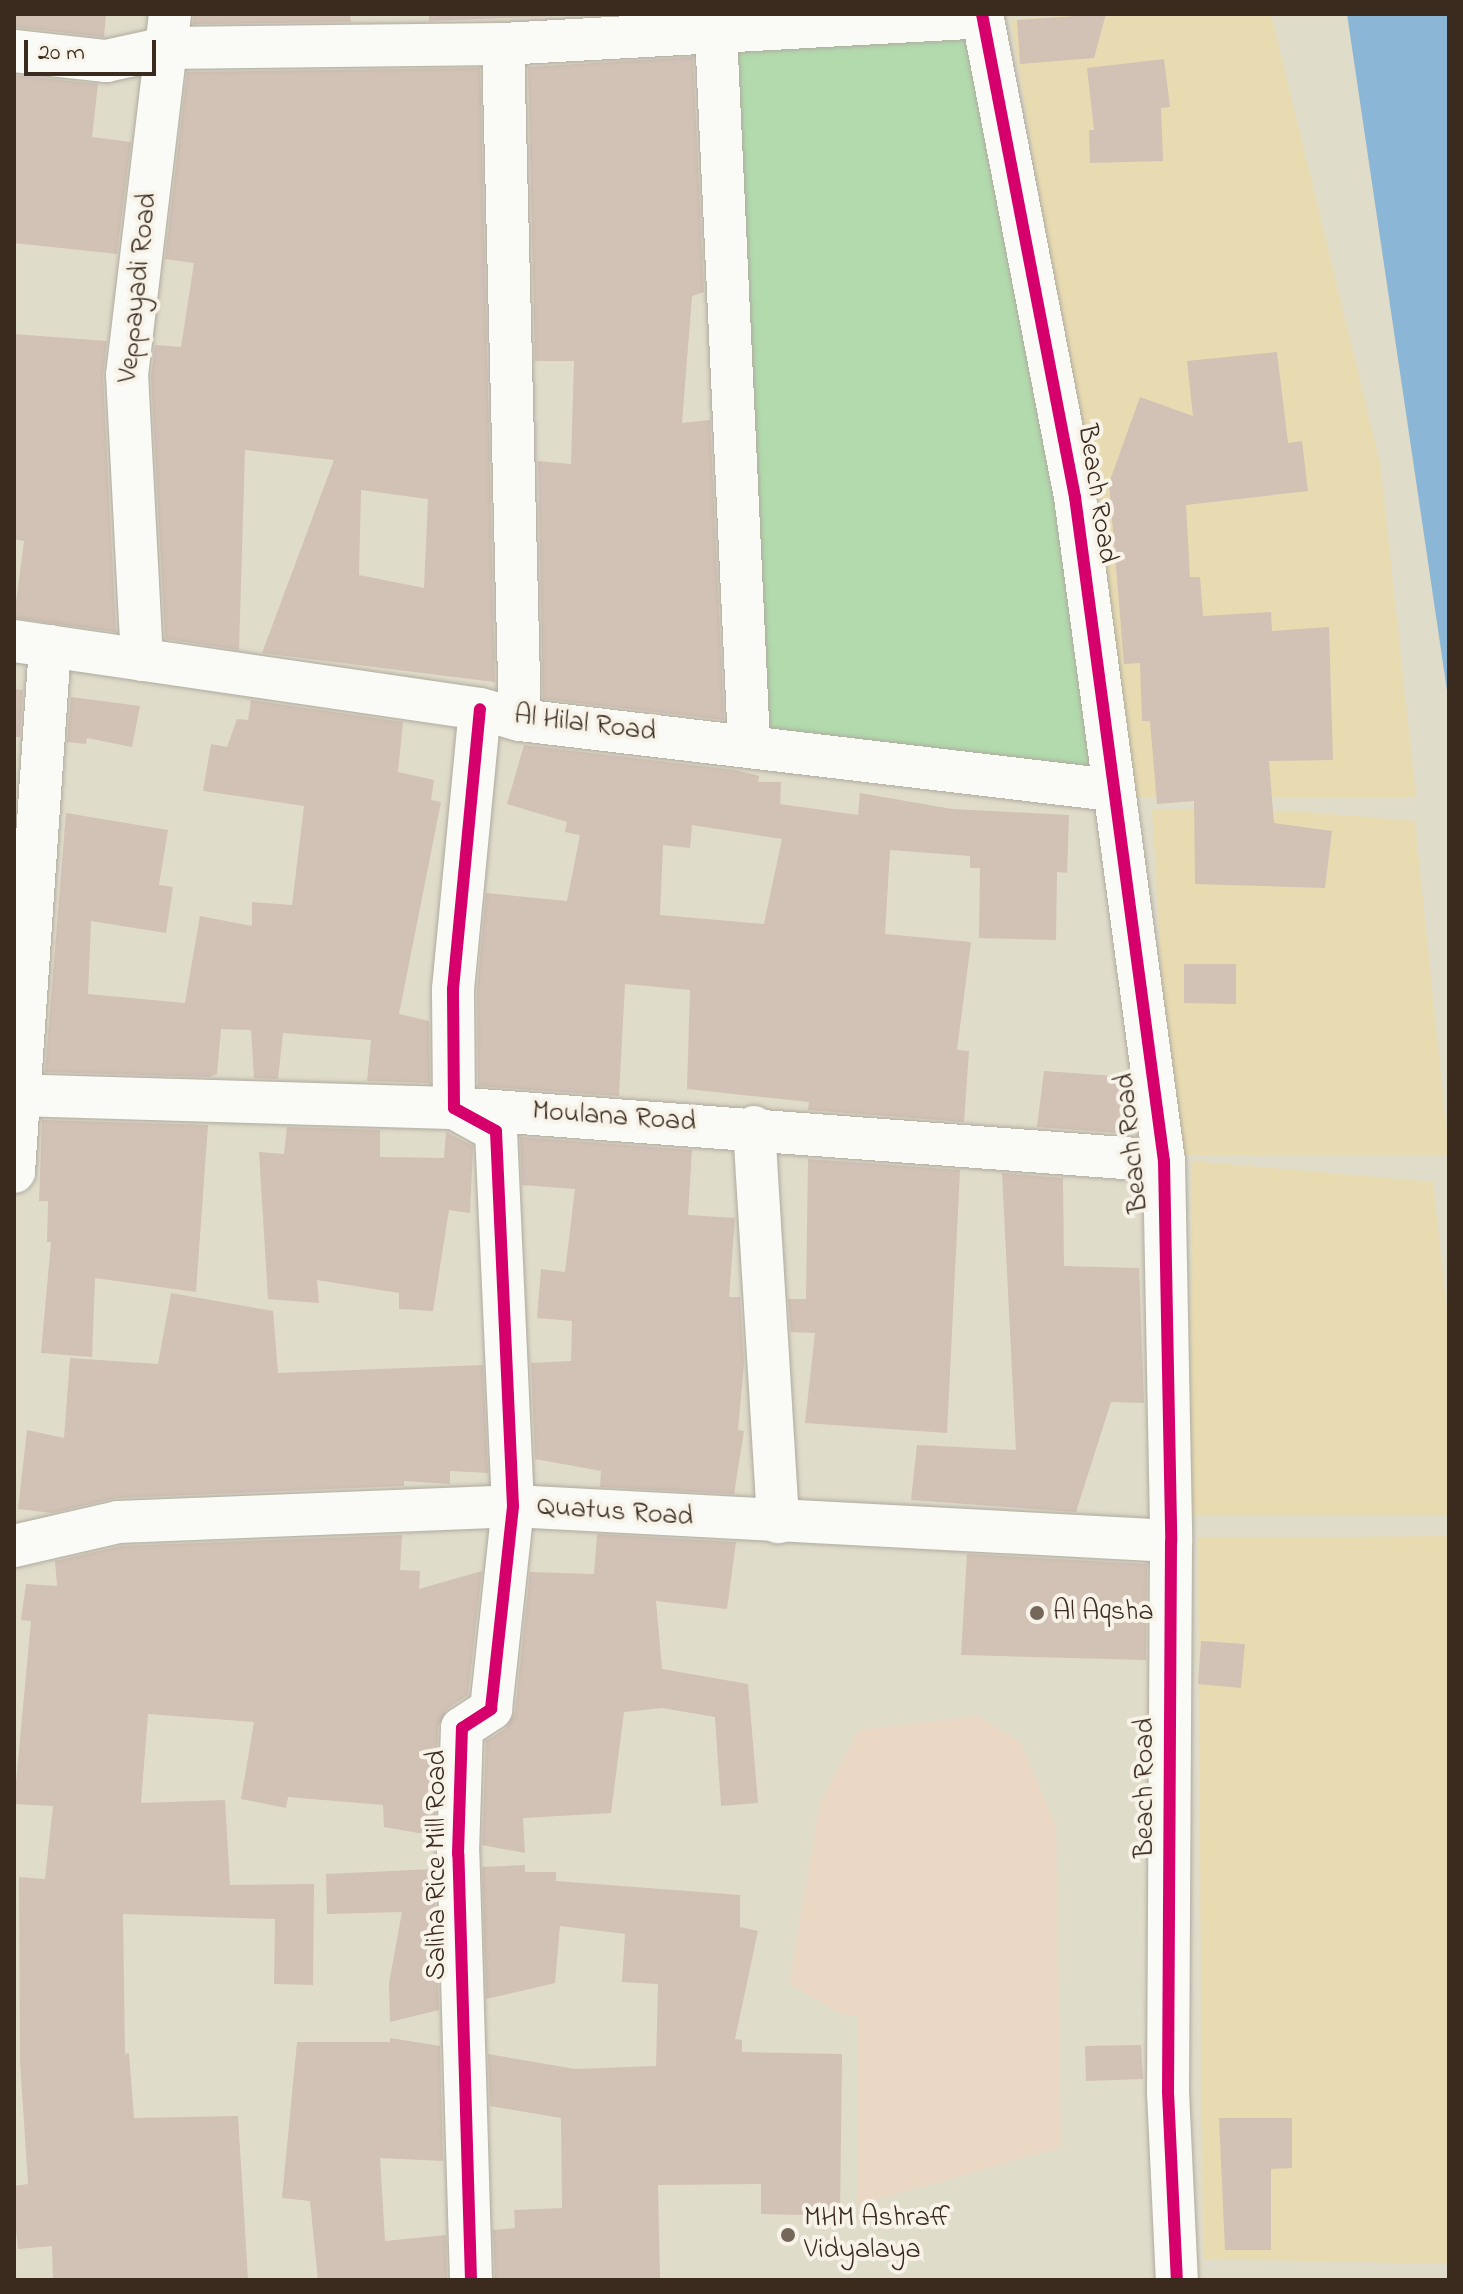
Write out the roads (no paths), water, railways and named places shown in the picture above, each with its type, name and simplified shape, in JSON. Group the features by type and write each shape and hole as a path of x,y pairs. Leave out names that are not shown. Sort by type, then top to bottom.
{"street":[{"path":"14,51 106,61 168,31 503,44 982,15"},
{"name":"Beach Road","path":"982,15 1075,497 1111,790 1164,1161 1171,1541 1168,2092 1177,2280"},
{"name":"Veppayadi Road","path":"142,660 127,375 168,31"},
{"path":"716,33 749,744"},
{"path":"503,44 520,720"},
{"path":"14,1172 32,643"},
{"name":"Al Hilal Road","path":"32,643 480,709 520,720 749,744 1111,790"},
{"path":"454,1108 453,989 480,709"},
{"name":"Moulana Road","path":"16,1095 454,1108 754,1127 1164,1161"},
{"name":"Saliha Rice Mill Road","path":"454,1108 496,1131 513,1506 491,1709 462,1728 458,1854 471,2280"},
{"path":"754,1127 778,1522"},
{"name":"Quatus Road","path":"14,1546 118,1522 513,1506 1171,1541"}],"water":[{"path":"1347,14 1449,14 1449,704"}],"place":[{"name":"Al Aqsha","path":"1037,1613"},
{"name":"MHM Ashraff Vidyalaya","path":"788,2235"}]}
